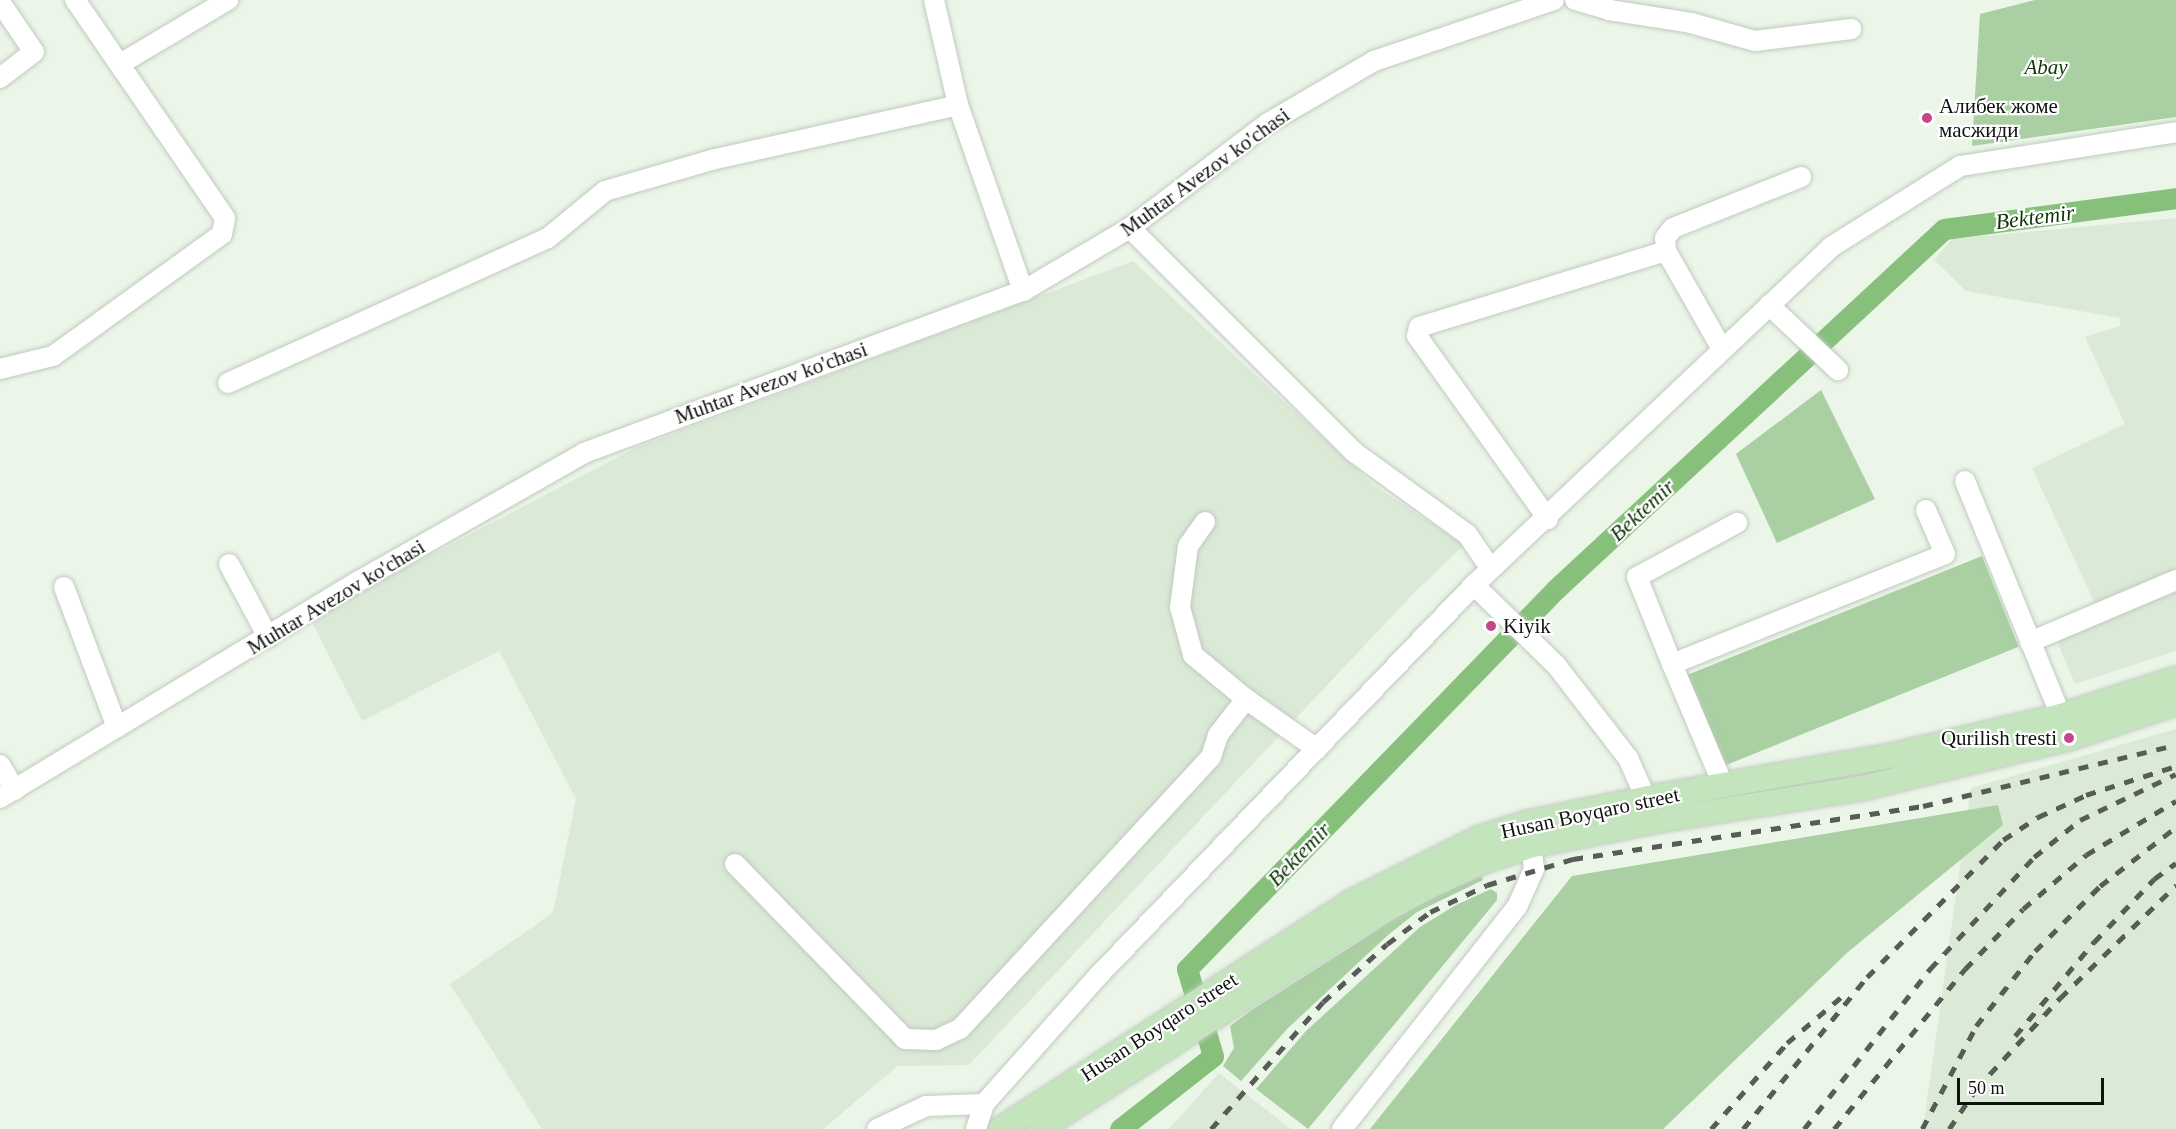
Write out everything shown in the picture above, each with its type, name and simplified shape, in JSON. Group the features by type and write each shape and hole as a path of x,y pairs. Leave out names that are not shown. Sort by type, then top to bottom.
{"main road":[{"name":"Husan Boyqaro street","path":"1651,810 1724,787 1895,755 2061,716 2176,679"},
{"name":"Husan Boyqaro street","path":"1001,1129 1171,1031 1235,990 1394,878 1480,838 1530,834 1651,810 1862,788 2069,738 2176,704"},
{"name":"Husan Boyqaro street","path":"1040,1129 1171,1031"}],"street":[{"path":"0,369 53,356 222,234 225,218 75,0"},
{"path":"120,64 228,0"},
{"path":"934,0 958,105 1023,291"},
{"name":"Muhtar Avezov ko'chasi","path":"7,794 359,581 584,453 1023,291 1131,228 1268,123 1374,61 1554,0"},
{"path":"1575,0 1609,10 1692,23 1755,41 1851,28"},
{"path":"0,2 34,52 0,78"},
{"path":"228,383 548,238 605,191 716,159 958,105"},
{"path":"975,1129 984,1104 1100,974 1474,585 1548,519 1830,247 1960,166 2176,132"},
{"path":"1722,349 1666,251 1665,238 1673,228 1801,177"},
{"path":"1131,228 1354,452 1467,534 1491,569"},
{"path":"1548,519 1417,336 1419,327 1666,251"},
{"path":"1769,305 1838,370"},
{"path":"1965,481 2061,716"},
{"path":"1672,664 1945,554 1926,510"},
{"path":"1205,522 1188,546 1180,607 1193,655 1245,699 1317,749"},
{"path":"1724,787 1637,577 1737,524"},
{"path":"229,564 268,638"},
{"path":"2030,642 2176,580"},
{"path":"1474,585 1556,665 1628,758 1651,810"},
{"path":"64,587 117,727"},
{"path":"735,864 905,1039 936,1040 960,1029 1211,757 1218,735 1245,699"},
{"path":"0,765 7,794"},
{"path":"1342,1129 1517,907 1534,869 1530,834"},
{"path":"877,1129 926,1106 984,1104"}],"shaded area":[{"path":"2176,218 2176,651 2075,684 2055,637 2097,608 2032,468 2125,424 2085,337 2120,326 2120,318 1966,291 1934,260 1952,239"},
{"path":"1133,261 1375,486 1464,545 1413,594 969,1065 898,1066 823,1129 542,1129 450,984 553,913 576,799 499,651 362,721 310,618 635,448"},
{"path":"2176,729 2176,1129 1923,1129 1971,788"},
{"path":"1219,1073 1242,1091 1291,1129 1169,1129"}],"green space":[{"name":"Abay","path":"2035,0 2176,0 2176,117 1972,146 1980,14"},
{"path":"1821,390 1875,499 1777,543 1736,454"},
{"path":"1982,556 2019,647 1724,766 1687,675"},
{"path":"1998,805 2003,825 1848,952 1663,1129 1370,1129 1572,876"},
{"path":"1481,876 1483,880 1417,912 1388,935 1287,1029 1241,1081 1223,1066 1234,1048 1230,1026 1253,1009 1413,907"},
{"path":"1491,889 1497,893 1497,900 1308,1129 1256,1089 1306,1031 1420,927 1456,905"}],"waterway":[{"name":"Bektemir","path":"1120,1129 1213,1056 1187,969 1556,589 1944,229 2176,198"}],"railway":[{"path":"1211,1129 1323,1002 1387,944 1430,912 1487,885 1573,859 1923,806 2176,745"},
{"path":"1743,1129 1867,977 2003,840 2038,817 2086,795 2176,766"},
{"path":"1804,1129 1930,969 2034,857 2080,820 2176,774"},
{"path":"1834,1129 1965,969 2023,909 2086,855 2176,801"},
{"path":"1922,1129 1976,1026 2035,951 2100,886 2176,827"},
{"path":"2015,1036 2094,942 2154,879 2176,863"},
{"path":"1949,1129 1976,1089 2060,998 2176,885"},
{"path":"1711,1129 1787,1043 1846,993"}],"place":[{"name":"Алибек жоме масжиди","path":"1927,118"},
{"name":"Kiyik","path":"1491,626"},
{"name":"Qurilish tresti","path":"2069,738"}]}
